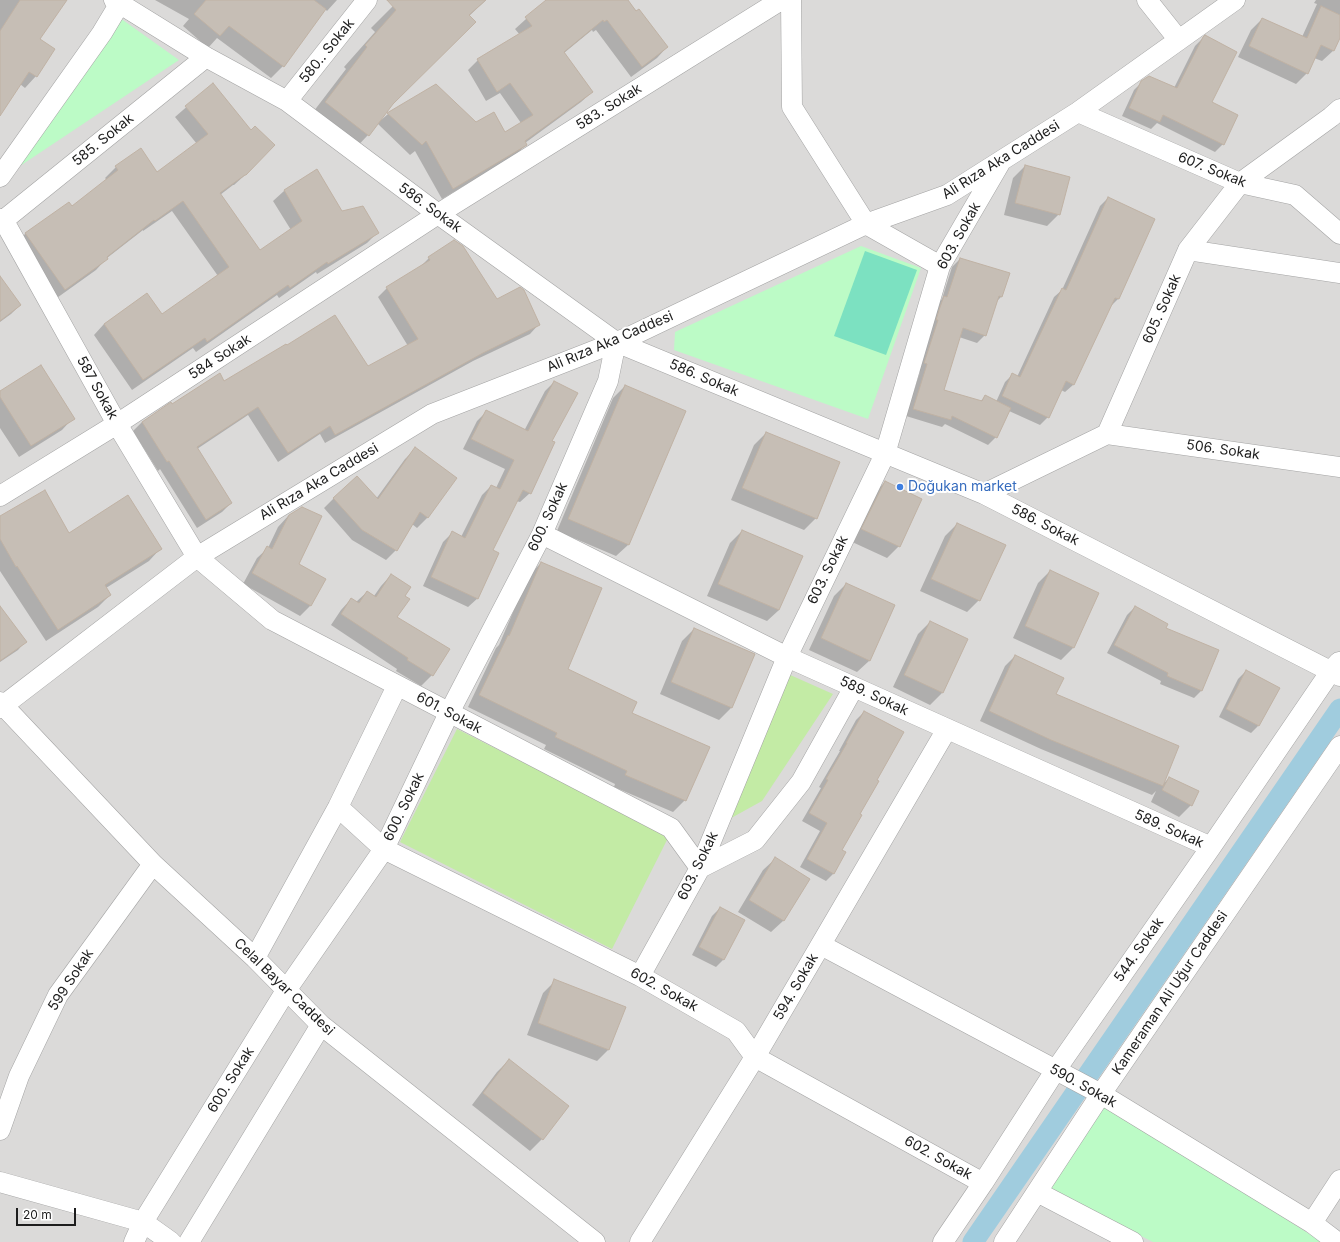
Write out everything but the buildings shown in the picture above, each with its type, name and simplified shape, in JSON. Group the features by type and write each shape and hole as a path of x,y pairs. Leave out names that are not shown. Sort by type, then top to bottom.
{"street":[{"name":"580.. Sokak","path":"287,101 367,0"},
{"name":"583. Sokak","path":"438,214 781,0"},
{"path":"792,0 792,107 866,224 940,266"},
{"path":"1147,0 1178,39"},
{"name":"Ali Rıza Aka Caddesi","path":"1,705 197,557 432,414 616,342 866,224 948,195 1078,112 1234,0"},
{"name":"586. Sokak","path":"117,2 206,57 287,101 438,214 616,342 984,494 1337,669"},
{"path":"0,177 102,33 117,2"},
{"name":"585. Sokak","path":"1,221 206,57"},
{"name":"605. Sokak","path":"1107,434 1188,250 1240,183 1340,109"},
{"name":"607. Sokak","path":"1078,112 1240,183 1295,195 1340,234"},
{"name":"603. Sokak","path":"640,976 700,868 787,657 885,454 940,266 1002,160"},
{"name":"584 Sokak","path":"0,496 117,424 438,214"},
{"name":"587 Sokak","path":"1,221 117,424 197,557"},
{"path":"1188,250 1340,273"},
{"name":"600. Sokak","path":"134,1242 143,1222 287,990 384,849 449,714 542,534 608,381 616,342"},
{"path":"984,494 1107,434"},
{"name":"506. Sokak","path":"1107,434 1340,467"},
{"name":"589. Sokak","path":"542,534 787,657 1211,847"},
{"name":"601. Sokak","path":"197,557 272,620 449,714 671,828 700,868"},
{"name":"544. Sokak","path":"943,1242 983,1183 1055,1070 1337,669"},
{"path":"255,958 338,807 397,686"},
{"path":"700,868 755,840 801,782 854,687"},
{"name":"Celal Bayar Caddesi","path":"1,705 152,864 255,958 321,1025 595,1242"},
{"name":"594. Sokak","path":"640,1242 756,1057 947,729"},
{"name":"Kameraman Ali Uğur Caddesi","path":"1004,1242 1101,1094 1340,746"},
{"name":"602. Sokak","path":"338,807 384,849 640,976 736,1031 756,1057 983,1183"},
{"name":"599 Sokak","path":"0,1130 19,1076 58,995 152,864"},
{"name":"590. Sokak","path":"821,945 1101,1094 1312,1223 1337,1242"},
{"path":"189,1242 321,1025"},
{"path":"1312,1223 1340,1180"},
{"path":"0,1182 143,1222 171,1242"},
{"path":"1036,1192 1133,1242"}],"shaded area":[{"path":"0,0 1340,0 1340,1242 0,1242"}],"green space":[{"path":"120,18 179,60 8,174"},
{"path":"861,246 921,268 868,419 674,350 675,332"},
{"path":"865,251 917,270 886,355 834,336"},
{"path":"788,674 833,694 762,801 724,822"},
{"path":"457,729 669,836 612,949 400,842"},
{"path":"1103,1103 1322,1242 1153,1242 1047,1188"}],"waterway":[{"path":"973,1242 1340,709"}],"place":[{"name":"Doğukan market","path":"900,487"}]}
